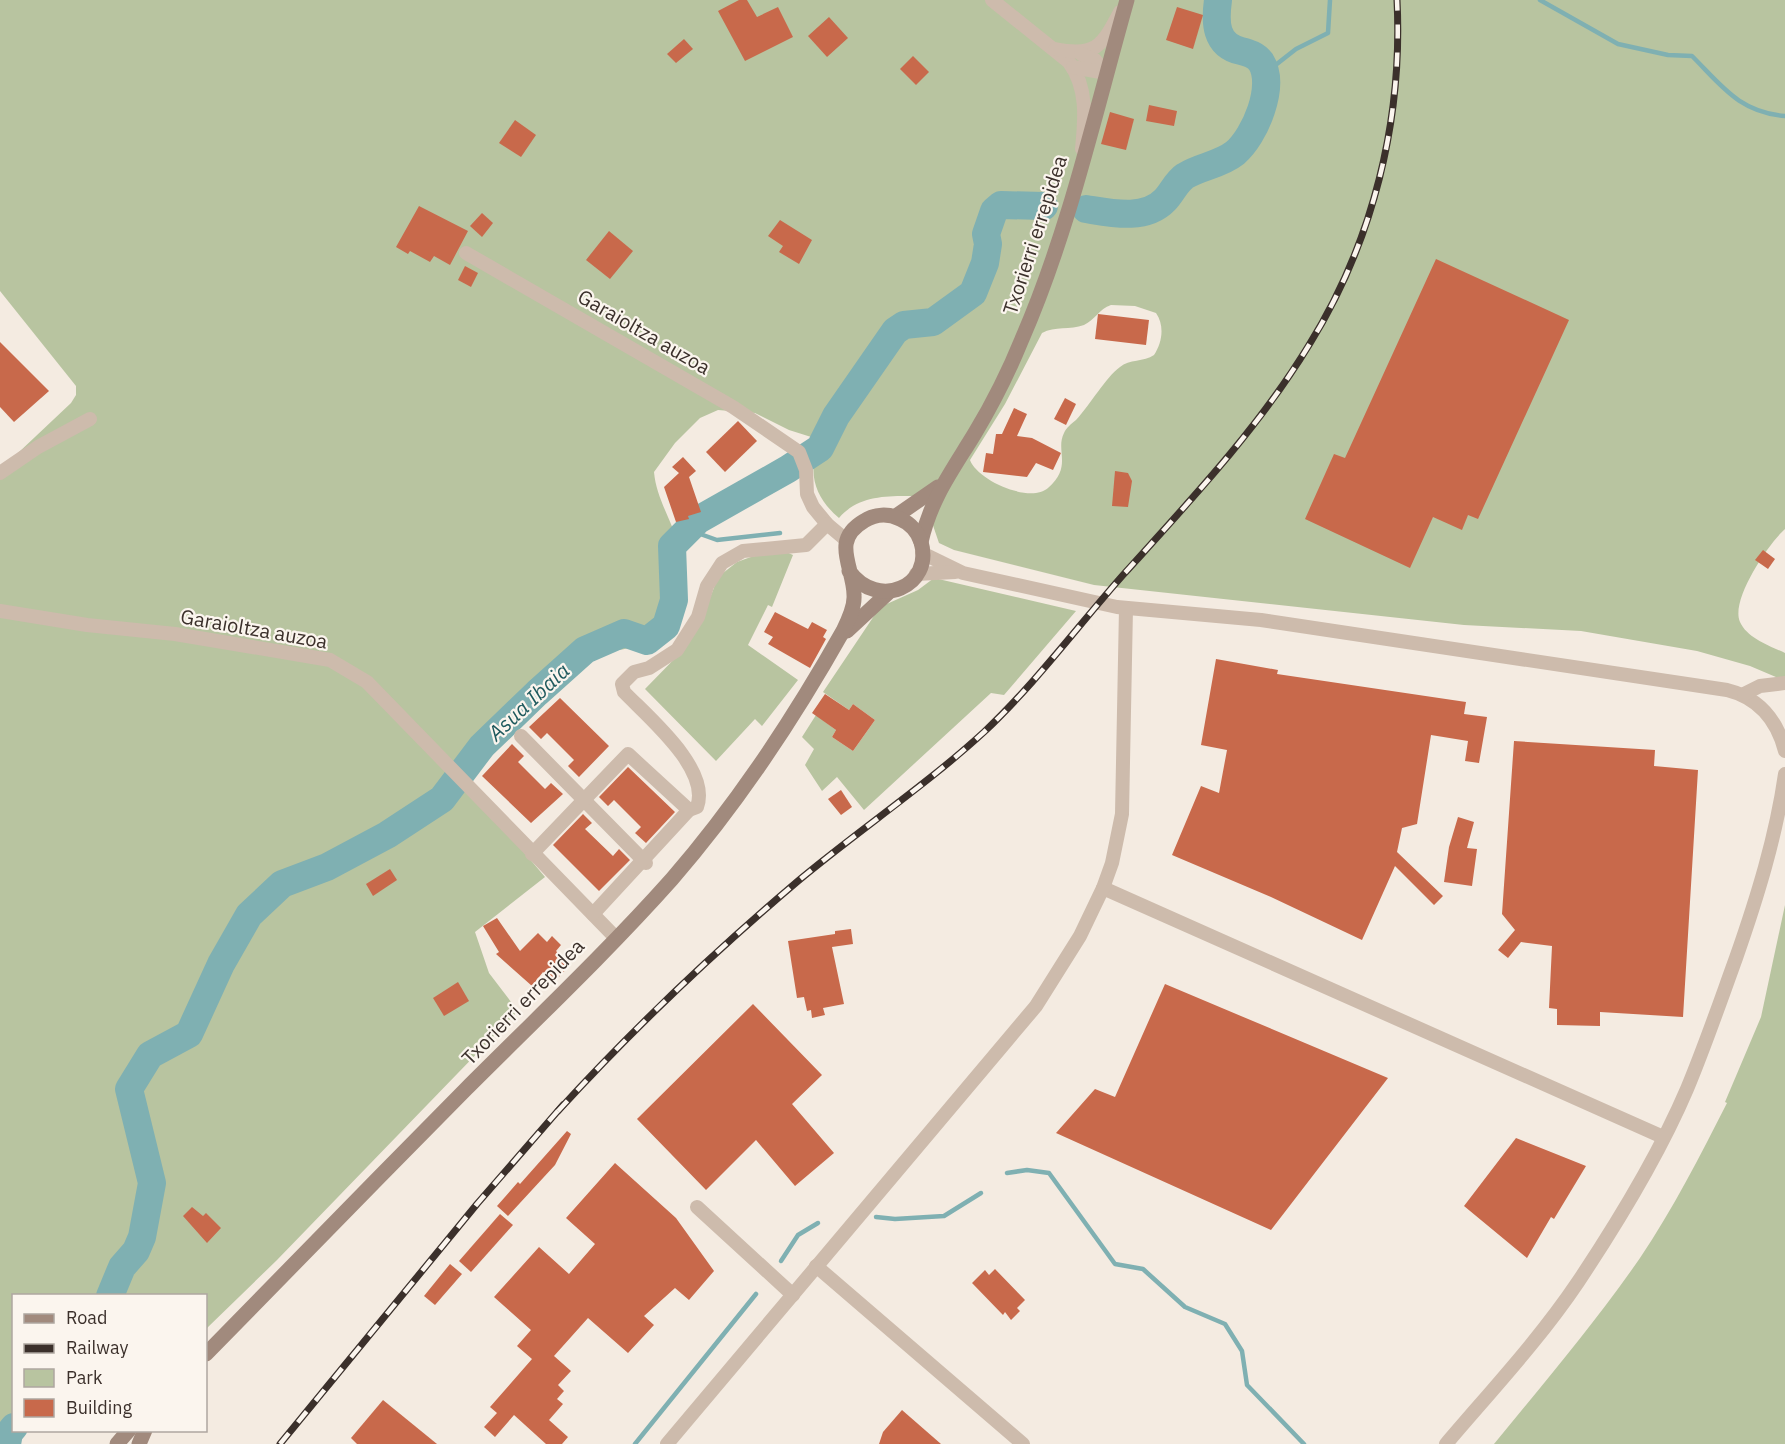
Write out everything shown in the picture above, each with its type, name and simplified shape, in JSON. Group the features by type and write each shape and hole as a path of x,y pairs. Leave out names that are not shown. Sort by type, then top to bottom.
{"street":[{"path":"992,0 1053,48 1073,67 1083,93 1081,163"},
{"path":"1081,54 1095,48 1104,39 1127,0"},
{"name":"Txorierri errepidea","path":"833,649 850,628 889,592 909,583 916,574 930,508 987,412 1022,339 1042,288 1081,163 1127,0"},
{"path":"1053,48 1081,54 1095,60 1106,73"},
{"path":"1073,67 1106,73"},
{"name":"Garaioltza auzoa","path":"466,253 733,407 799,453 806,470 807,494 813,507 827,524"},
{"path":"0,473 38,447 90,419"},
{"name":"Txorierri errepidea","path":"207,1353 673,878 718,822 848,623 855,597 845,559 846,540 859,523 870,517 884,514 896,516 937,488 952,469"},
{"path":"896,516 907,522 922,547 963,573"},
{"path":"592,914 644,861 689,810 697,807 701,796 697,776 677,749 624,692 622,684 634,672 649,668 677,650 698,617 707,586 722,563 743,551 806,545 827,524 846,540"},
{"path":"849,571 865,588 889,592"},
{"path":"916,574 963,573 1126,608 1205,613 1261,620 1727,690 1744,694 1761,706 1780,732 1785,752"},
{"path":"667,1444 1036,1006 1080,936 1103,888 1122,814 1126,608"},
{"name":"Garaioltza auzoa","path":"0,611 87,625 175,634 330,660 367,682 615,937"},
{"path":"1744,694 1760,686 1785,683"},
{"path":"521,736 644,861"},
{"path":"532,854 628,754 689,810"},
{"path":"1446,1444 1533,1342 1577,1283 1635,1190 1663,1137 1686,1091 1712,1026 1756,898 1785,774"},
{"path":"1103,888 1663,1137"},
{"path":"697,1207 793,1295"},
{"path":"816,1266 1023,1444"},
{"path":"117,1444 128,1432"}],"green space":[{"path":"0,0 1785,0 1785,529 1770,546 1753,572 1738,612 1740,622 1748,633 1785,653 1785,681 1750,666 1697,651 1581,631 1464,625 1094,585 954,550 939,543 923,496 888,496 867,500 847,510 839,518 822,499 815,483 815,457 827,442 789,430 755,413 718,410 700,418 675,443 654,472 656,484 681,555 681,580 668,615 652,634 631,647 621,650 591,651 559,669 507,723 460,782 474,793 545,877 475,932 489,973 518,1011 277,1260 207,1328 207,1294 12,1294 12,1432 17,1432 13,1444 0,1444 0,470 71,403 76,395 76,386 0,291","holes":["1111,305 1135,306 1156,313 1161,323 1161,340 1154,355 1124,364 1114,372 1082,414 1066,429 1061,446 1060,473 1048,488 1040,492 1017,491 993,482 975,468 970,460 1005,404 1042,333 1084,325"]},
{"path":"765,552 786,552 793,555 772,607 768,605 748,645 798,680 762,726 755,719 716,761 645,689 685,648 705,611 718,577 737,562"},
{"path":"934,578 1076,611 1004,695 991,693 864,810 837,777 822,791 805,765 814,749 802,737 816,715 836,730 832,737 853,751 875,720 853,704 849,710 823,692 880,607 918,590"},
{"path":"1785,905 1785,1444 1494,1444 1623,1282 1664,1221 1686,1182 1727,1103 1725,1102 1761,1017"}],"building":[{"path":"739,0 747,0 757,17 778,7 793,37 745,61 718,11"},
{"path":"1177,7 1203,15 1193,49 1166,40"},
{"path":"829,17 848,38 827,57 808,36"},
{"path":"684,39 693,49 676,63 667,54"},
{"path":"913,56 929,72 916,85 900,69"},
{"path":"1149,105 1177,111 1174,126 1146,121"},
{"path":"1110,112 1134,119 1126,150 1101,144"},
{"path":"515,120 536,135 521,157 499,143"},
{"path":"419,206 468,231 450,265 434,256 430,262 410,251 408,254 396,247"},
{"path":"482,213 493,223 482,237 470,226"},
{"path":"780,220 812,240 799,264 779,252 783,246 768,236"},
{"path":"609,231 633,251 610,279 586,260"},
{"path":"1436,259 1569,320 1478,519 1468,515 1462,530 1433,517 1410,568 1305,519 1334,454 1345,458"},
{"path":"465,266 478,273 471,287 458,280"},
{"path":"1098,314 1149,320 1146,345 1095,339"},
{"path":"0,342 49,391 14,422 0,407"},
{"path":"1065,398 1076,404 1066,425 1054,419"},
{"path":"1014,408 1027,414 1017,436 1032,438 1061,453 1053,470 1036,463 1027,477 983,472 986,453 993,454 996,434 1002,434"},
{"path":"738,421 757,441 725,472 706,452"},
{"path":"683,457 696,471 689,477 701,512 688,516 689,519 676,522 664,487 679,473 672,467"},
{"path":"1115,471 1128,473 1132,481 1128,507 1112,506"},
{"path":"1763,550 1775,559 1768,569 1755,560"},
{"path":"775,612 808,629 812,622 827,630 823,637 826,639 810,668 768,644 773,637 764,632"},
{"path":"1216,659 1278,670 1277,674 1466,702 1464,714 1487,717 1479,763 1465,761 1468,741 1431,735 1417,824 1402,828 1397,852 1443,896 1434,905 1395,866 1362,940 1271,897 1172,855 1201,786 1219,793 1227,750 1201,745"},
{"path":"825,694 849,710 853,704 875,720 853,751 832,737 836,730 812,713"},
{"path":"560,698 609,746 579,777 568,766 574,760 547,733 541,739 529,727"},
{"path":"1514,741 1655,750 1654,766 1698,770 1683,1017 1600,1012 1600,1026 1557,1025 1557,1009 1549,1008 1552,946 1521,942 1508,958 1498,950 1515,930 1502,914"},
{"path":"512,744 524,756 518,762 545,789 551,783 563,794 531,823 482,776"},
{"path":"628,767 675,812 646,843 635,833 641,827 614,800 608,806 599,797"},
{"path":"841,790 852,807 841,815 828,799"},
{"path":"583,814 592,823 585,829 613,856 619,849 630,860 599,891 553,845"},
{"path":"1458,817 1474,822 1467,848 1477,849 1472,886 1444,882 1449,847"},
{"path":"390,869 397,880 373,896 366,884"},
{"path":"497,918 520,951 538,933 547,942 552,936 561,945 556,951 570,965 554,982 543,972 532,986 496,954 499,952 483,926"},
{"path":"851,929 853,944 832,947 844,1004 823,1008 825,1015 812,1018 811,1010 807,1011 804,997 797,998 788,941 835,934 835,931"},
{"path":"458,982 469,1001 444,1016 433,998"},
{"path":"1165,984 1388,1078 1271,1230 1056,1133 1095,1089 1115,1097"},
{"path":"753,1004 822,1075 792,1104 834,1153 795,1186 756,1140 706,1190 637,1119"},
{"path":"567,1131 571,1134 555,1165 508,1216 497,1206 518,1182 520,1184"},
{"path":"1516,1138 1586,1166 1554,1219 1551,1217 1527,1258 1464,1206"},
{"path":"615,1163 676,1218 714,1271 689,1300 675,1288 644,1316 654,1325 628,1353 588,1318 554,1356 571,1371 558,1385 564,1391 557,1399 563,1404 549,1420 568,1437 562,1444 546,1444 514,1415 495,1437 484,1427 497,1413 490,1407 532,1359 517,1346 531,1330 494,1297 539,1247 569,1274 595,1244 566,1218"},
{"path":"192,1207 203,1216 206,1213 221,1228 207,1243 183,1216"},
{"path":"500,1214 513,1225 471,1272 459,1261"},
{"path":"450,1264 462,1274 435,1305 424,1296"},
{"path":"995,1269 1025,1300 1017,1308 1020,1311 1011,1320 1005,1312 1003,1315 972,1283 985,1270 989,1275"},
{"path":"383,1400 437,1444 357,1444 351,1438"},
{"path":"902,1410 941,1444 879,1444 883,1432"}],"waterway":[{"name":"Asua Ibaia","path":"1086,209 1127,214 1148,211 1157,207 1185,176 1235,153 1250,135 1265,97 1265,72 1257,58 1232,48 1222,38 1217,24 1218,0"},
{"path":"1264,74 1296,49 1328,33 1330,0"},
{"path":"1540,0 1618,44 1668,55 1692,56 1732,96 1755,109 1785,116"},
{"name":"Asua Ibaia","path":"111,1294 122,1267 136,1251 142,1237 152,1183 129,1089 150,1055 189,1034 221,964 249,915 282,884 327,867 387,835 442,799 482,746 585,650 624,633 647,641 666,626 674,600 672,546 698,520 788,469 820,448 836,416 895,331 904,325 933,322 973,293 985,263 988,244 986,234 994,211 1001,205 1044,206"},
{"path":"689,530 717,540 780,533"},
{"path":"1007,1173 1027,1170 1049,1173 1115,1264 1143,1269 1185,1307 1225,1324 1242,1351 1247,1385 1304,1444"},
{"path":"876,1217 895,1219 944,1216 981,1193"},
{"path":"781,1261 798,1235 818,1223"},
{"path":"635,1444 756,1294"},
{"name":"Asua Ibaia","path":"7,1444 12,1429"}],"railway":[{"path":"558,1111 644,1021 735,936 821,862 939,771 1003,714 1197,492 1268,406 1309,345 1331,306 1351,265 1367,222 1389,135 1398,45 1397,0"},
{"path":"280,1444 477,1204 563,1105"}]}
